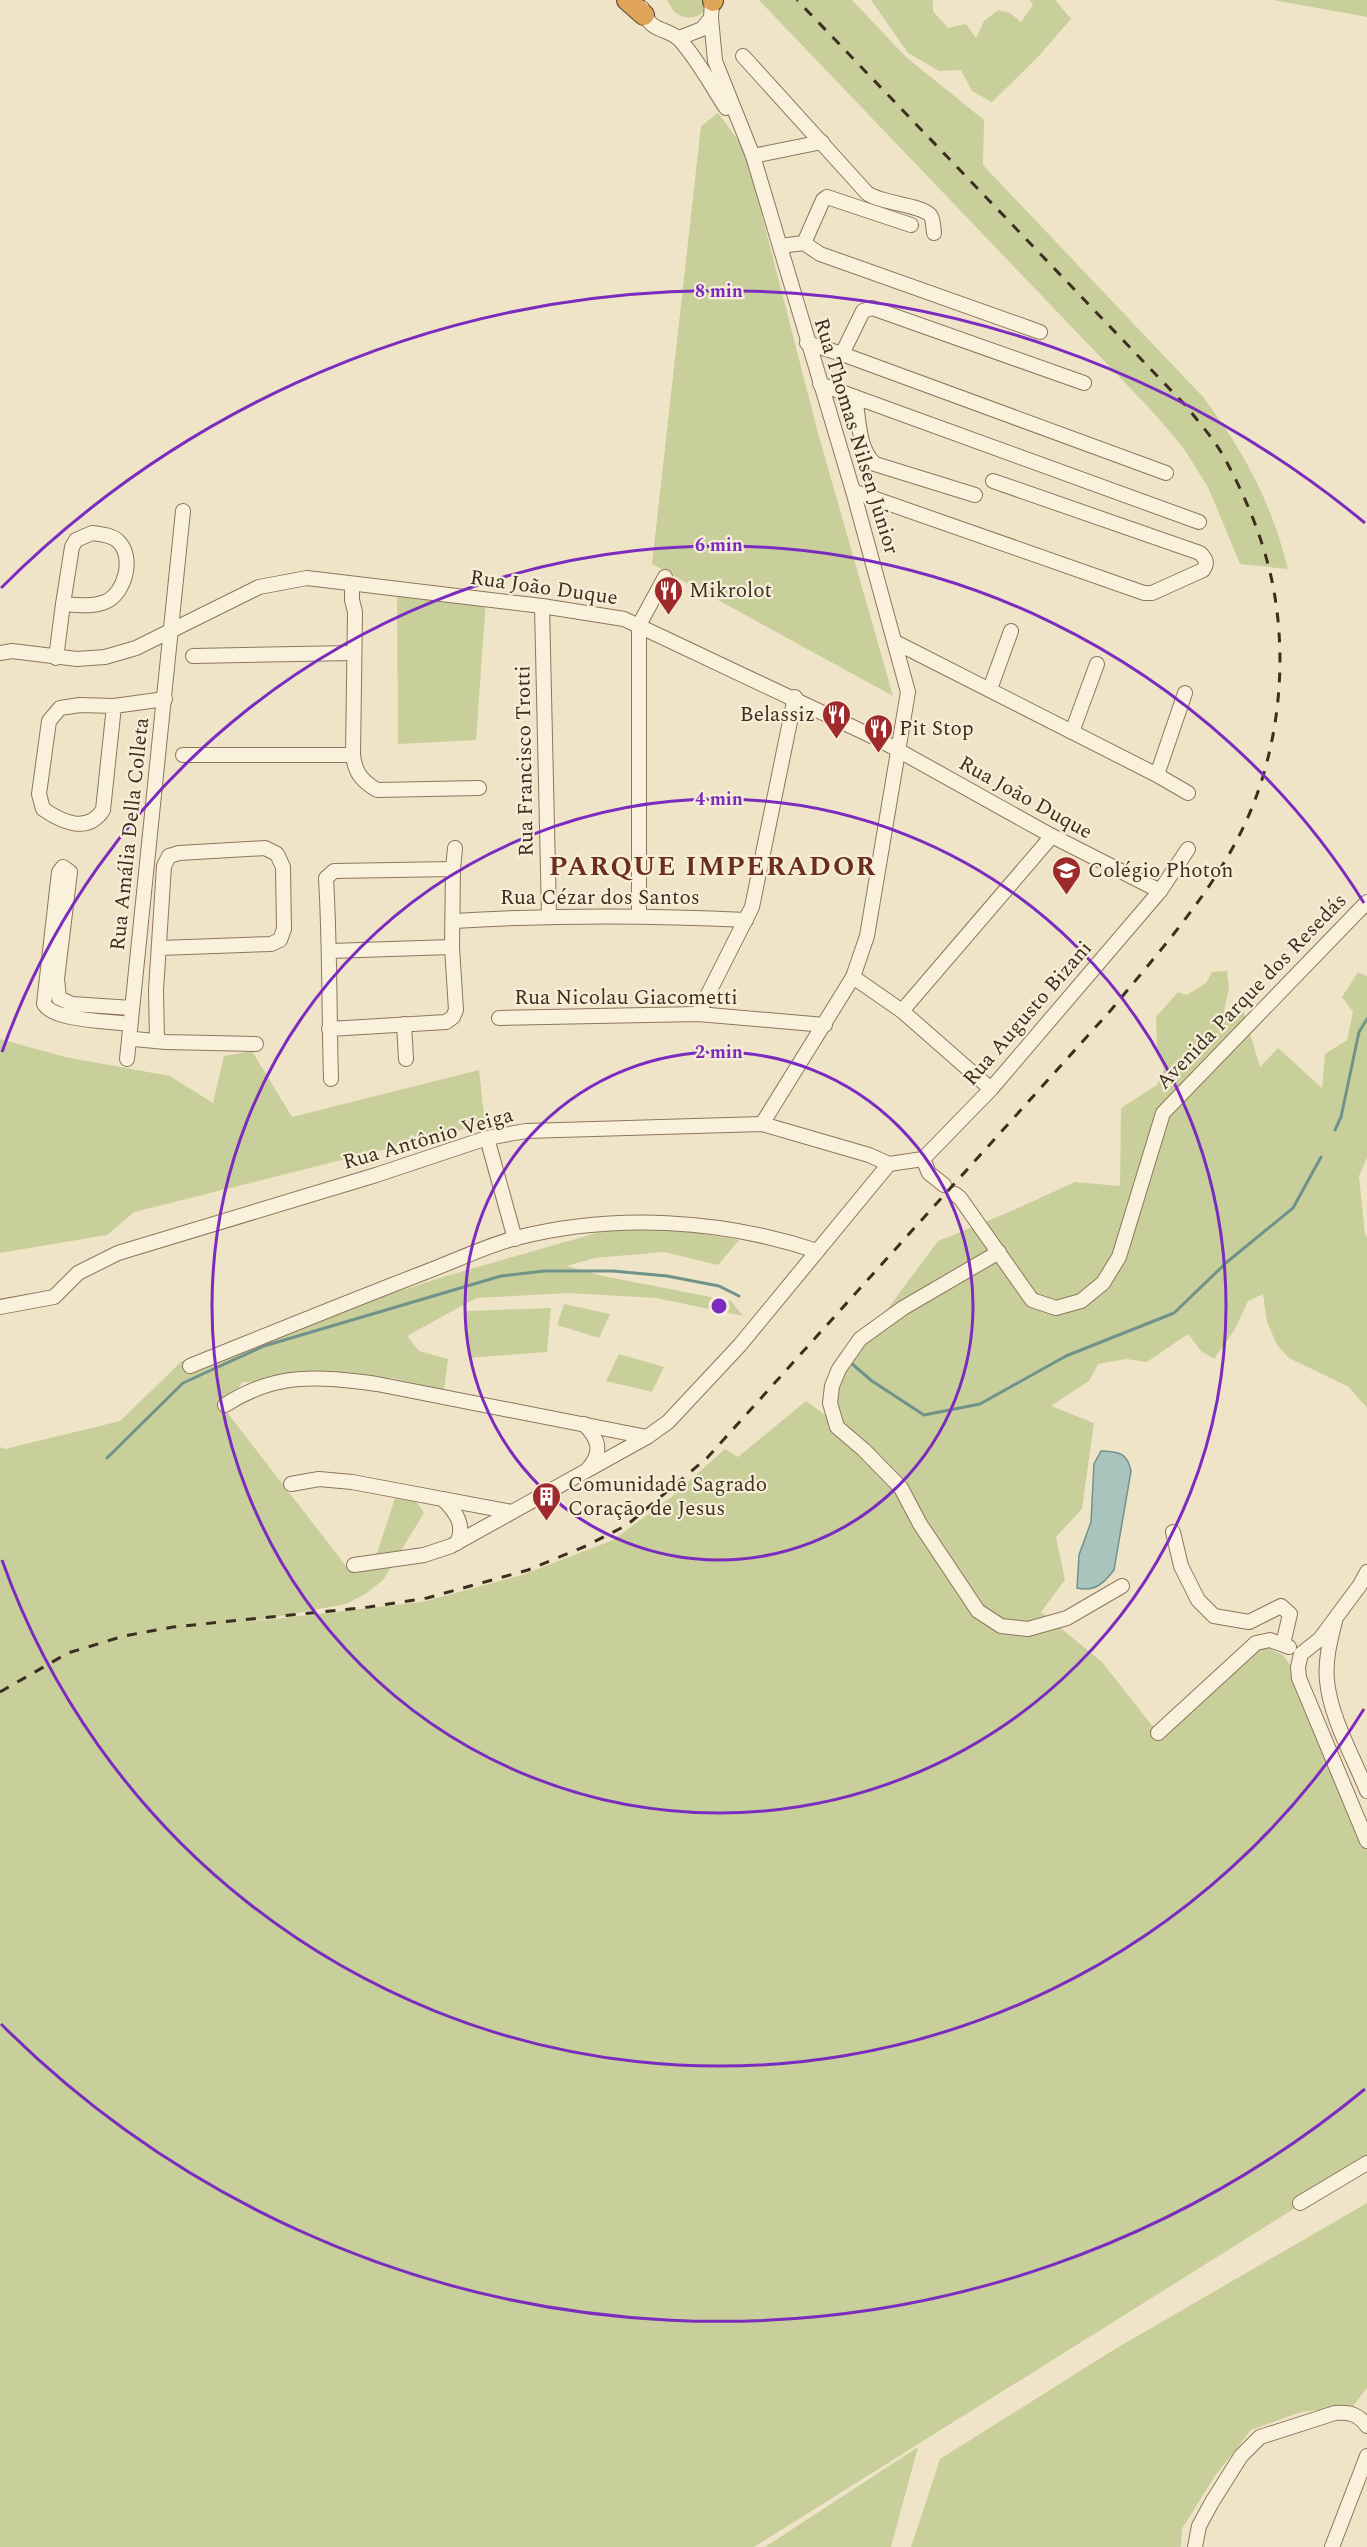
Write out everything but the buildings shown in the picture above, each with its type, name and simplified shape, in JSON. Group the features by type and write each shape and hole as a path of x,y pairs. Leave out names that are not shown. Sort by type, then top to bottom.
{"highway":[{"path":"627,0 642,8"}],"street":[{"path":"642,8 656,29 679,38 702,29 712,5"},
{"name":"Rua Thomas Nilsen Júnior","path":"712,5 715,61 753,156 807,343 853,490 908,692 867,936 854,977 762,1124"},
{"name":"Rua Thomas Nilsen Júnior","path":"679,38 745,137"},
{"path":"743,56 872,196 925,212 930,216 934,234"},
{"path":"753,156 822,141"},
{"path":"804,243 827,197 911,225"},
{"path":"780,246 804,243 820,254 1040,332"},
{"path":"842,354 863,311 872,308 1084,383"},
{"path":"807,343 1166,473"},
{"path":"820,384 1199,522"},
{"path":"855,397 863,447 867,457 875,464 975,495"},
{"path":"853,490 1144,593 1162,588 1203,570 1206,566 1206,560 1200,553 993,481"},
{"name":"Rua Amália Della Colleta","path":"127,1059 183,511"},
{"path":"56,658 63,604 70,555 76,540 92,533 114,537 120,542 125,550 126,572 118,594 103,603 83,606 63,604"},
{"path":"639,915 639,625 665,577"},
{"name":"Rua João Duque","path":"0,653 20,652 56,658 105,657 136,648 258,587 307,578 542,606 624,619 795,697 898,750 1052,836 1160,891"},
{"path":"357,585 351,600 355,612 353,755 355,768 363,781 377,790 479,788"},
{"name":"Rua Francisco Trotti","path":"542,606 549,915"},
{"path":"990,689 1011,630"},
{"path":"895,642 1158,775 1188,793"},
{"path":"193,656 354,653"},
{"path":"1072,732 1097,664"},
{"path":"1158,775 1185,693"},
{"path":"698,1014 752,908 795,697"},
{"path":"114,706 103,810 91,823 81,825 59,820 43,809 39,794 49,721 60,708 80,705 114,706 165,699"},
{"path":"183,755 353,755"},
{"path":"902,1011 1052,836"},
{"path":"157,1041 156,990 164,866 169,856 179,853 265,848 277,854 283,867 284,929 280,940 271,944 160,948"},
{"path":"330,1029 446,1022 453,1017 456,1010 452,947 455,848"},
{"name":"Rua Augusto Bizani","path":"923,1160 991,1089 1160,891 1188,849"},
{"path":"132,1008 72,1004 59,998 57,979 70,872 63,867 59,872 44,1004 47,1009 62,1015 130,1030 134,1039 256,1044"},
{"path":"331,1079 330,951 326,878 334,871 453,869"},
{"name":"Avenida Parque dos Resedás","path":"923,1160 929,1173 950,1189 999,1252 1032,1300 1056,1308 1081,1301 1103,1283 1119,1257 1163,1113 1367,902"},
{"name":"Rua Cézar dos Santos","path":"454,921 549,915 639,915 746,920"},
{"path":"330,951 452,947"},
{"path":"854,977 902,1011 991,1089"},
{"name":"Rua Nicolau Giacometti","path":"499,1018 698,1014 825,1025"},
{"path":"404,1024 406,1059"},
{"name":"Rua Antônio Veiga","path":"0,1307 54,1298 78,1273 117,1253 376,1175 487,1138 526,1131 762,1124 869,1155 889,1164 923,1160"},
{"path":"487,1138 515,1239"},
{"path":"354,1564 424,1555 457,1543 647,1437 668,1422 740,1345 889,1164"},
{"path":"190,1366 357,1298 515,1239 567,1229 617,1223 678,1224 768,1236 817,1251"},
{"path":"999,1252 903,1308 860,1340 839,1370 832,1386 830,1403 837,1427 864,1450 901,1488 920,1524 978,1611 1001,1626 1028,1629 1066,1618 1122,1586"},
{"path":"225,1405 246,1391 267,1383 309,1377 377,1384 647,1437"},
{"path":"584,1424 597,1440 594,1462 585,1471"},
{"path":"291,1484 319,1479 352,1482 512,1512"},
{"path":"443,1499 454,1510 459,1520 460,1536 457,1543"},
{"path":"1173,1532 1181,1566 1198,1600 1214,1616 1249,1622 1281,1606 1290,1614 1283,1644"},
{"path":"1367,1572 1320,1639 1301,1654 1298,1667 1299,1678 1367,1841"},
{"path":"1336,1615 1327,1654 1327,1682 1334,1713 1367,1791"},
{"path":"1158,1733 1256,1643 1270,1640 1301,1654"},
{"path":"1300,2203 1367,2163"},
{"path":"1195,2547 1199,2526 1212,2502 1241,2456 1260,2437 1335,2413 1348,2412 1359,2416 1367,2426"},
{"path":"1332,2547 1367,2456"}],"green space":[{"path":"667,0 708,0 705,11 691,18 675,12"},
{"path":"759,0 852,0 906,57 984,120 983,165 1204,398 1219,419 1244,459 1265,500 1288,569 1240,564 1208,487 1182,446 1151,410"},
{"path":"871,0 933,0 933,11 948,28 966,24 976,38 984,21 998,10 1010,13 1021,22 1033,5 1030,0 1055,0 1071,19 1036,59 992,102 972,91 961,70 939,71 908,53"},
{"path":"1273,0 1367,0 1367,17"},
{"path":"718,113 745,149 818,433 893,696 652,564 701,126"},
{"path":"397,596 486,599 476,740 398,744"},
{"path":"1227,971 1229,988 1224,1011 1243,1009 1260,1067 1278,1048 1322,1088 1325,1054 1347,1040 1353,1012 1342,997 1358,972 1367,976 1367,1158 1359,1176 1367,1237 1367,1408 1349,1387 1289,1358 1277,1345 1267,1322 1263,1294 1248,1301 1235,1329 1214,1359 1201,1351 1188,1334 1147,1362 1126,1359 1098,1364 1089,1381 1051,1406 1094,1423 1082,1509 1056,1537 1065,1580 1041,1612 1102,1662 1158,1733 1256,1643 1283,1655 1299,1678 1367,1841 1367,2163 754,2547 0,2547 0,1447 5,1449 120,1421 182,1361 443,1277 614,1228 680,1230 739,1240 718,1265 664,1252 594,1258 567,1266 603,1276 731,1301 743,1316 656,1298 568,1293 476,1298 407,1336 419,1351 448,1359 444,1391 392,1378 242,1382 226,1411 346,1566 377,1553 395,1498 416,1501 424,1513 383,1580 367,1593 346,1604 248,1622 422,1602 522,1575 613,1540 670,1498 725,1449 738,1457 806,1401 834,1421 832,1400 840,1373 938,1241 1075,1182 1120,1186 1121,1108 1157,1085 1164,1070 1157,1048 1156,1017 1178,992 1187,995 1206,983 1212,972"},
{"path":"0,1039 65,1057 170,1076 213,1103 224,1056 252,1051 292,1117 479,1070 485,1124 134,1212 107,1235 0,1253"},
{"path":"564,1304 610,1314 599,1338 557,1325"},
{"path":"551,1308 547,1352 469,1358 465,1311"},
{"path":"619,1354 664,1367 652,1392 606,1381"},
{"path":"1367,2203 1367,2388 1353,2406 1301,2412 1251,2430 1215,2476 1182,2529 1181,2547 911,2547 940,2459 1115,2349"},
{"path":"918,2447 891,2547 765,2547"}],"water":[{"path":"1101,1451 1121,1454 1127,1460 1131,1471 1114,1570 1098,1586 1083,1589 1077,1588 1079,1555 1091,1522 1094,1464"}],"waterway":[{"path":"1335,1130 1341,1117 1359,1032 1367,1019"},
{"path":"851,1363 872,1381 924,1415 980,1404 1066,1356 1174,1313 1227,1262 1293,1208 1321,1157"},
{"path":"107,1458 183,1383 264,1346 501,1276 544,1271 613,1271 667,1276 719,1286 739,1296"}],"railway":[{"path":"0,1692 68,1653 124,1636 173,1627 369,1607 427,1598 528,1570 586,1546 627,1525 707,1458 1111,1010 1197,903 1240,834 1262,780 1270,751 1279,692 1279,633 1273,585 1263,547 1250,511 1225,459 1187,407 797,0"}],"place":[{"name":"Mikrolot","path":"668,616"},
{"name":"Belassiz","path":"836,740"},
{"name":"Pit Stop","path":"878,754"},
{"name":"Colégio Photon","path":"1067,896"},
{"name":"Comunidade Sagrado Coração de Jesus","path":"547,1522"}],"district":[{"name":"PARQUE IMPERADOR","path":"713,866"}]}
